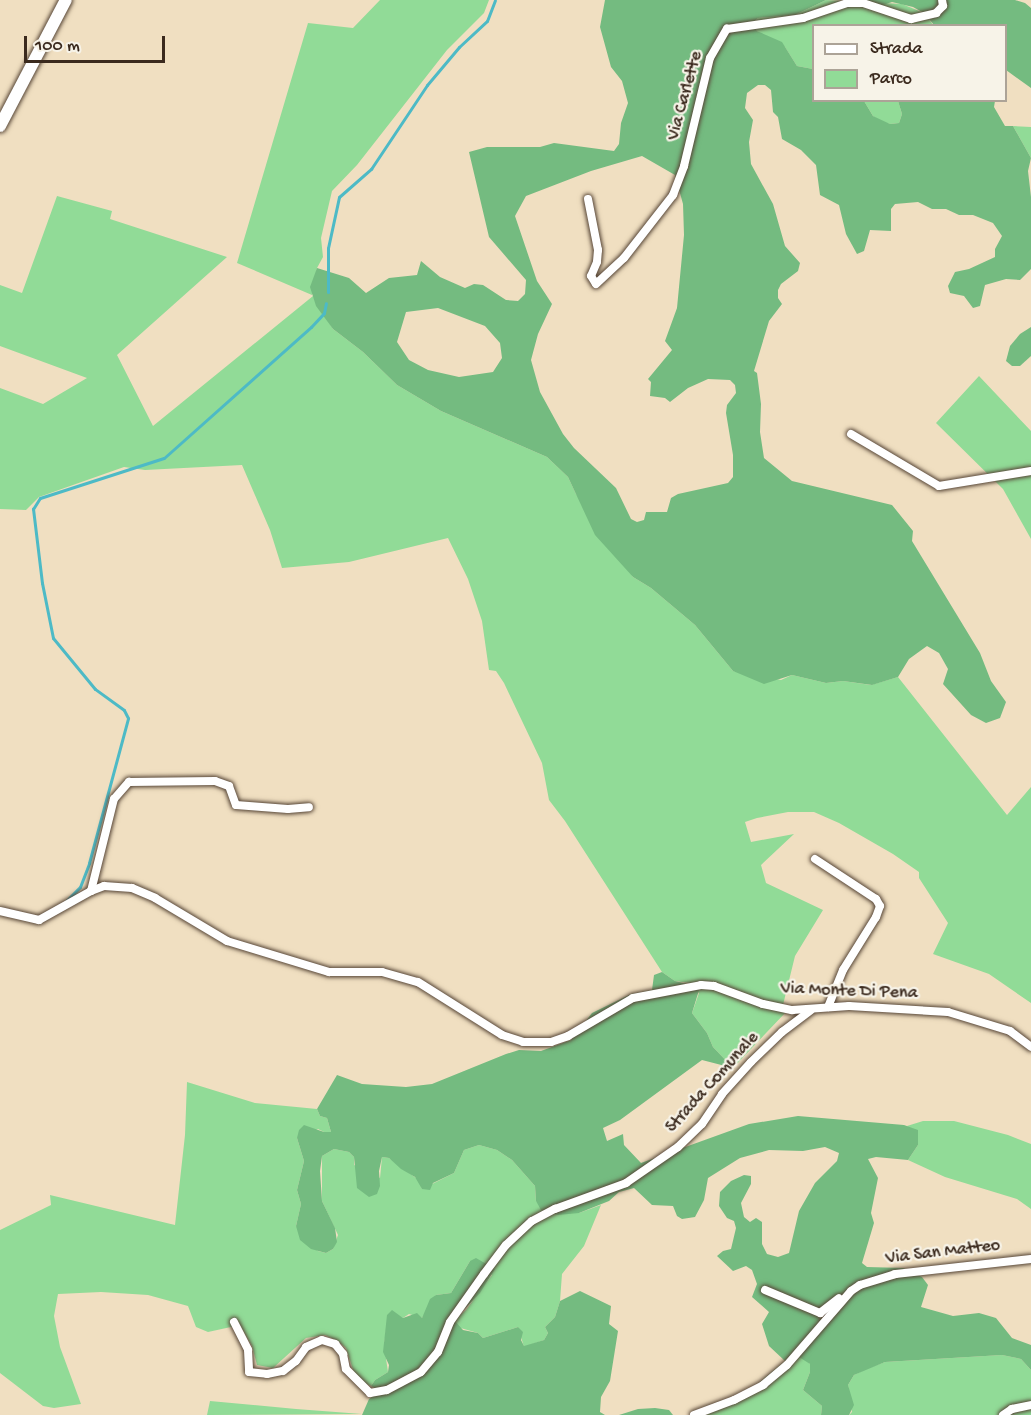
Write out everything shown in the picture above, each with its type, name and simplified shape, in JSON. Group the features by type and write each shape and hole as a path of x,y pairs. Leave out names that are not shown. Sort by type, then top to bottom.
{"street":[{"path":"0,126 66,0"},
{"name":"Via Carlette","path":"588,199 598,250 597,262 591,276 596,284 624,258 673,195 684,166 710,58 727,29 803,18 847,3 863,3 911,19 936,13 943,6 942,0"},
{"path":"851,434 939,486 1031,471"},
{"path":"91,891 114,799 119,790 129,782 215,781 229,786 236,805 288,809 309,807"},
{"path":"815,859 876,899 880,906 876,917 843,970 828,1007"},
{"name":"Via Monte Di Pena","path":"0,911 39,920 104,886 132,888 155,898 227,941 329,972 382,972 404,977 436,992 502,1035 523,1042 551,1042 591,1024 633,998 701,985 714,986 763,1004 792,1010 828,1007 948,1012 1010,1031 1031,1047"},
{"name":"Strada Comunale","path":"234,1322 248,1350 249,1372 267,1374 283,1371 296,1362 306,1347 322,1340 335,1344 343,1354 346,1369 370,1393 387,1390 421,1372 438,1352 450,1322 506,1245 532,1221 555,1209 626,1183 678,1147 702,1124 722,1094 751,1062 782,1032 812,1009"},
{"name":"Via San Matteo","path":"694,1415 734,1400 763,1384 787,1365 851,1291 872,1279 895,1274 1031,1259"},
{"path":"765,1290 820,1313 851,1291"},
{"path":"1003,1415 1012,1409 1031,1405"}],"green space":[{"path":"380,0 489,0 484,13 447,50 357,165 332,191 321,238 323,257 317,268 312,295 237,263 308,23 353,28"},
{"path":"605,0 826,0 795,15 758,18 753,23 757,31 782,42 797,66 812,69 812,102 865,102 873,116 890,124 899,123 902,114 898,102 995,102 994,107 1005,126 1013,126 1031,158 1028,171 1031,197 1031,269 1020,280 1006,279 985,285 980,306 973,308 964,296 950,293 948,286 955,272 969,269 995,257 995,249 1002,236 993,223 973,215 959,215 946,209 932,209 918,202 895,204 891,209 891,231 870,230 864,251 857,254 846,234 839,205 820,195 816,165 801,150 782,139 778,117 773,112 771,90 765,85 758,85 747,93 745,108 753,120 749,142 751,164 773,204 785,246 800,263 798,271 781,284 778,290 778,298 782,304 769,321 754,371 757,373 761,404 760,432 764,458 792,481 892,505 913,531 912,541 980,653 991,681 1006,702 1000,718 986,723 971,715 943,684 948,669 939,653 927,646 909,659 898,677 872,685 843,681 826,683 792,675 764,684 733,671 695,625 651,588 633,577 595,535 568,477 547,457 441,411 397,385 363,352 333,329 316,306 310,287 317,268 349,278 366,293 389,278 417,275 421,261 440,277 465,288 474,284 483,285 506,300 518,301 525,294 526,280 489,237 469,152 487,147 540,147 554,143 614,151 619,144 621,123 628,103 622,81 611,67 600,27","holes":["642,156 675,175 683,204 684,235 677,308 665,341 672,350 648,379 651,382 650,396 665,398 670,402 688,388 708,379 730,380 735,385 736,393 727,405 726,413 733,455 733,477 728,483 678,494 671,498 667,512 646,512 644,520 637,522 631,519 616,488 574,448 563,434 540,392 531,360 538,334 552,304 537,281 515,216 526,196 591,171","438,308 485,326 500,343 502,358 493,372 459,377 428,370 409,360 397,342 406,312"]},
{"path":"826,0 902,4 924,13 932,24 812,24 812,69 797,66 785,47 757,31 753,23 758,18 795,15"},
{"path":"864,0 1015,0 1025,3 1031,8 1031,88 1007,71 1007,24 933,24 924,13 913,7 892,2 883,5"},
{"path":"865,102 898,102 902,114 899,123 890,124 881,122 873,116"},
{"path":"1013,126 1031,127 1031,158"},
{"path":"57,196 112,211 110,219 227,257 117,355 153,426 313,296 333,329 363,352 397,385 441,411 547,457 568,477 576,494 633,577 651,588 695,625 733,671 781,680 792,675 826,683 843,681 871,685 898,677 1007,815 1031,787 1031,1003 989,974 933,954 948,923 919,878 919,872 893,854 839,823 814,812 788,812 757,818 745,822 751,842 794,834 761,865 766,883 823,910 795,956 783,1005 786,1012 733,1068 713,1047 707,1033 692,1013 699,993 689,983 675,981 662,972 565,821 549,800 542,763 504,683 496,671 489,670 482,621 468,579 448,538 349,562 282,568 270,530 242,465 145,470 124,467 39,497 26,510 0,509 0,388 43,404 87,378 0,346 0,285 22,293"},
{"path":"1031,327 1031,356 1020,366 1012,366 1006,361 1010,346 1020,334"},
{"path":"979,376 1031,431 1031,539 1003,489 936,423"},
{"path":"662,972 675,981 700,987 692,1013 707,1033 713,1047 733,1068 702,1060 620,1120 603,1128 607,1141 623,1134 624,1145 641,1163 749,1124 798,1116 904,1125 918,1130 918,1145 908,1160 876,1157 868,1159 878,1178 871,1213 874,1223 862,1263 867,1267 903,1268 922,1277 928,1285 921,1307 953,1316 979,1313 996,1318 1012,1338 1031,1345 1031,1370 1021,1359 1002,1355 885,1362 854,1375 848,1385 854,1405 849,1415 821,1415 822,1406 803,1390 810,1372 810,1364 799,1357 785,1361 769,1346 762,1324 769,1312 752,1297 757,1284 752,1270 746,1266 733,1271 717,1256 731,1249 736,1228 734,1221 727,1218 719,1206 720,1192 731,1181 744,1175 751,1176 751,1184 741,1203 744,1217 750,1222 756,1218 762,1222 762,1244 767,1254 778,1257 789,1253 799,1211 815,1183 837,1161 839,1153 825,1147 803,1151 769,1150 740,1158 708,1178 704,1200 695,1217 682,1219 677,1216 673,1206 652,1205 634,1188 619,1192 609,1201 579,1213 558,1215 541,1210 536,1201 535,1186 512,1160 497,1150 479,1145 464,1150 454,1173 433,1183 430,1190 422,1189 415,1177 401,1169 389,1158 382,1157 379,1171 380,1186 377,1194 369,1197 357,1188 354,1157 349,1152 334,1149 322,1156 320,1171 322,1201 335,1228 337,1242 333,1249 326,1253 311,1249 300,1240 296,1226 301,1204 297,1190 304,1161 297,1138 299,1130 304,1125 331,1132 327,1118 320,1116 317,1109 337,1075 362,1084 406,1087 432,1084 519,1050 541,1051 571,1040 592,1013 631,994 652,990 654,975"},
{"path":"187,1082 255,1103 317,1109 320,1116 327,1118 331,1132 318,1129 297,1138 304,1161 297,1190 301,1204 296,1226 318,1251 326,1253 333,1249 338,1235 322,1201 322,1156 334,1149 349,1152 354,1157 354,1165 380,1178 382,1157 389,1158 420,1181 422,1189 454,1173 464,1150 479,1145 497,1150 512,1160 535,1186 536,1201 565,1213 579,1213 601,1205 584,1246 562,1274 560,1301 555,1317 545,1327 548,1333 544,1340 524,1347 518,1327 483,1338 478,1333 457,1327 454,1320 466,1310 492,1275 470,1261 451,1293 436,1295 422,1318 409,1314 403,1318 396,1315 387,1323 384,1345 388,1372 375,1380 371,1386 356,1379 346,1348 325,1335 306,1338 273,1368 257,1365 252,1346 240,1325 208,1332 196,1327 188,1306 148,1295 101,1292 58,1294 54,1316 60,1347 81,1404 54,1408 43,1406 0,1373 0,1230 51,1205 50,1195 175,1225 185,1135"},
{"path":"923,1121 954,1121 1008,1135 1031,1144 1031,1209 1017,1199 945,1177 908,1160 918,1145 907,1126"},
{"path":"476,1258 495,1269 480,1293 454,1320 463,1330 478,1333 483,1338 518,1327 523,1332 521,1340 524,1346 544,1340 548,1333 545,1327 555,1317 560,1301 580,1291 611,1306 609,1324 618,1331 610,1381 601,1397 600,1412 605,1415 362,1415 369,1399 380,1391 371,1386 375,1380 388,1372 389,1365 383,1352 387,1315 392,1310 403,1318 417,1313 422,1318 430,1299 436,1295 451,1293 470,1261"},
{"path":"797,1351 810,1364 810,1372 803,1390 822,1406 821,1415 694,1415 750,1390"},
{"path":"1002,1355 1021,1359 1031,1370 1031,1415 849,1415 852,1412 848,1385 854,1375 866,1369 885,1362"},
{"path":"210,1401 296,1409 362,1414 207,1415"},
{"path":"638,1409 669,1410 673,1415 619,1415"}],"waterway":[{"path":"328,292 328,248 339,197 371,169 427,85 459,47 487,21 495,0"},
{"path":"65,902 80,887 89,863 128,718 124,710 95,689 53,638 42,583 33,509 40,498 164,458 311,327 324,313 326,303"}]}
